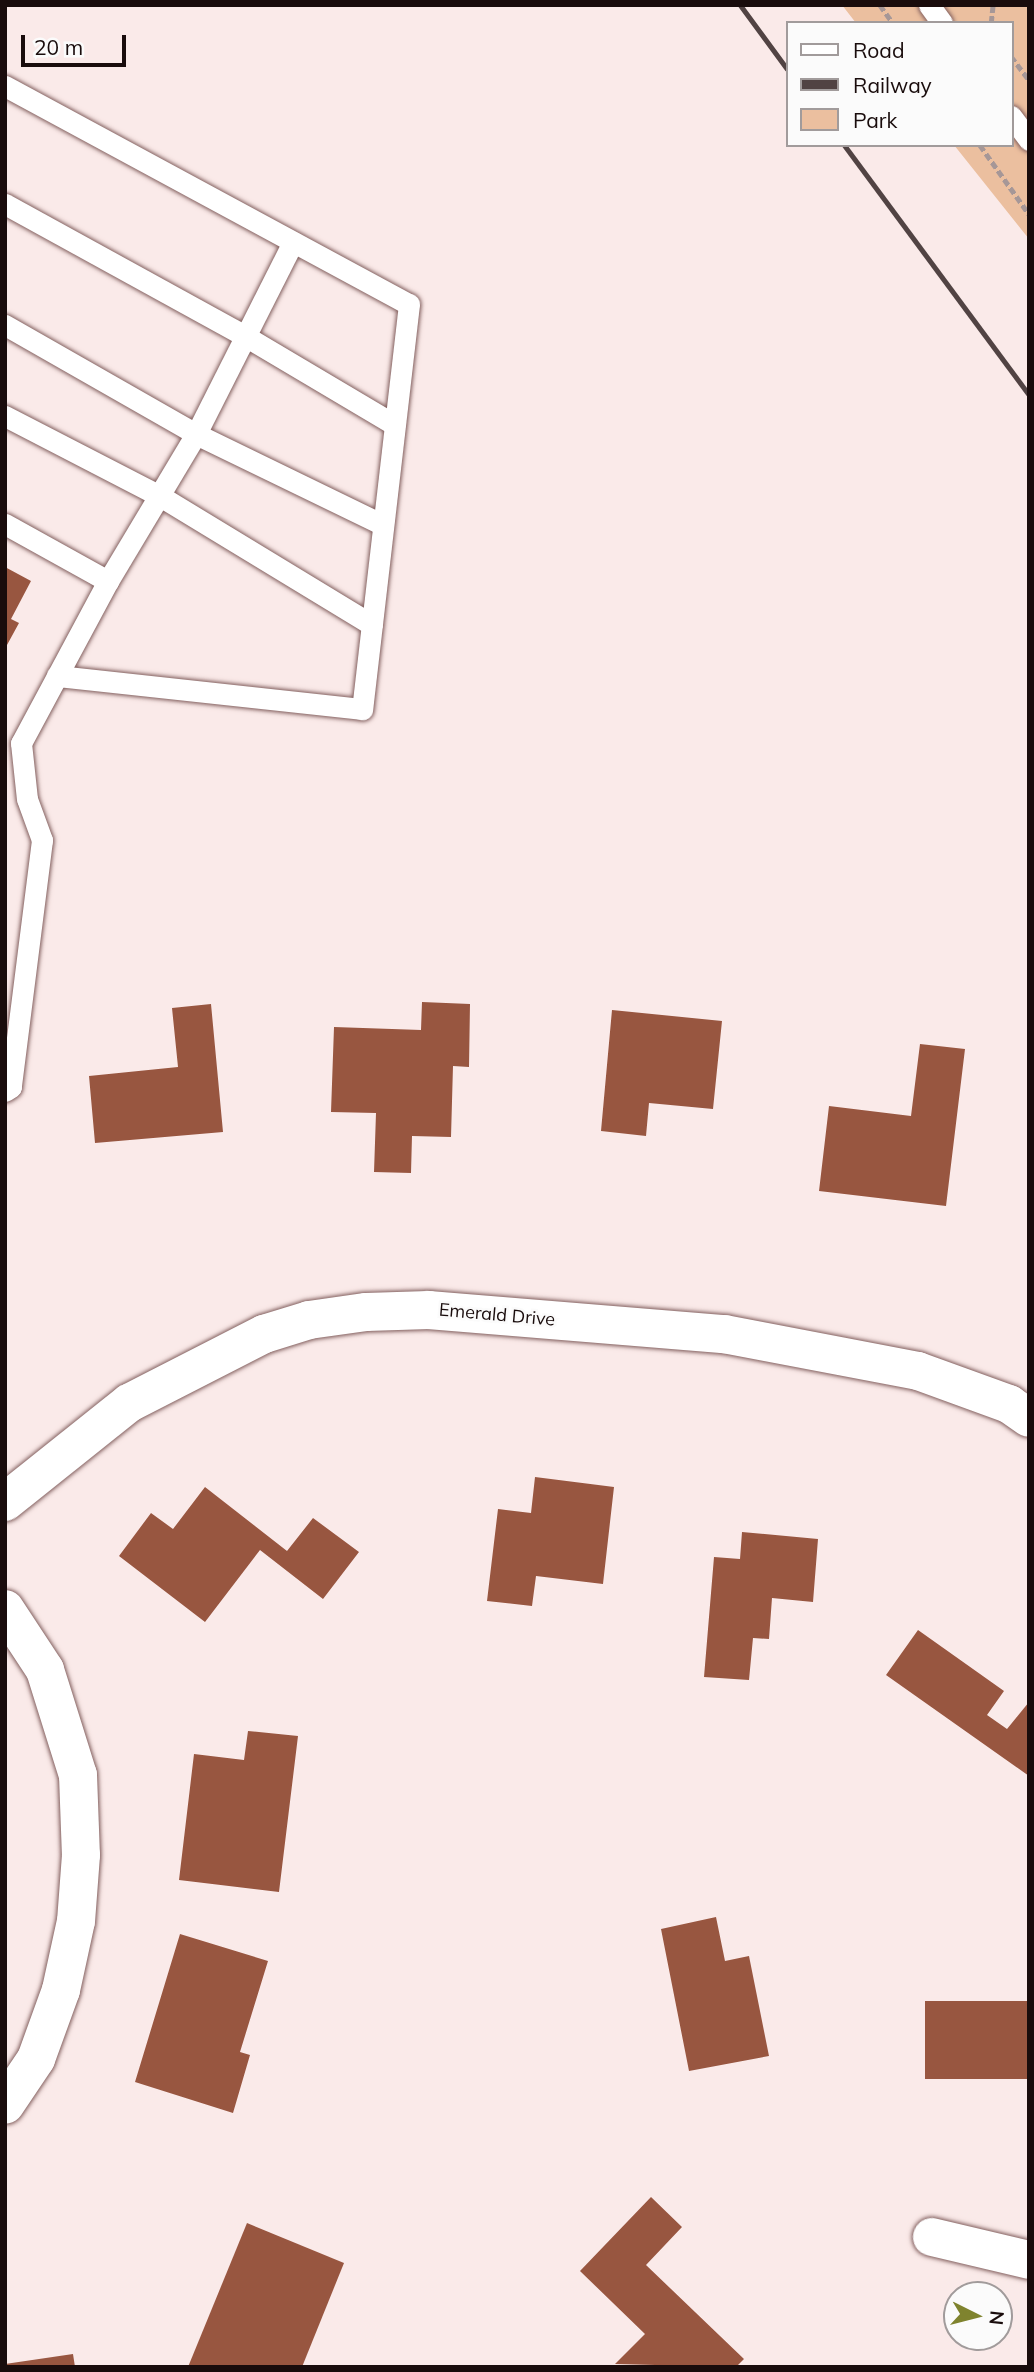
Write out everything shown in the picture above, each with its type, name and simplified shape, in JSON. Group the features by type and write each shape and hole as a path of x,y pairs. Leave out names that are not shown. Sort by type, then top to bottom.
{"street":[{"name":"Emerald Drive","path":"5,1502 129,1403 264,1334 309,1320 366,1312 429,1310 724,1334 918,1371 1009,1404 1029,1418"},
{"path":"5,1609 45,1670 78,1775 81,1855 76,1921 61,1990 36,2059 5,2105"},
{"path":"932,2237 1029,2260"}],"lane":[{"path":"929,5 941,21"},
{"path":"5,86 409,304 362,709 57,676"},
{"path":"1013,119 1029,140"},
{"path":"5,204 245,336 395,425"},
{"path":"5,1091 11,1087 42,840 27,799 21,743 108,581 196,433 293,242"},
{"path":"5,325 196,433 383,525"},
{"path":"5,416 160,496 372,625"},
{"path":"5,523 108,581"}],"path":[{"path":"880,5 892,21"},
{"path":"1013,59 1029,80"},
{"path":"981,147 1029,214"}],"green space":[{"path":"842,5 1029,5 1029,239 956,147 1013,147 1013,21 854,21"}],"building":[{"path":"5,567 31,581 11,619 19,623 7,645"},
{"path":"422,1002 470,1004 469,1067 453,1066 451,1137 412,1136 411,1173 374,1172 376,1113 331,1112 334,1027 421,1030"},
{"path":"211,1004 223,1132 95,1143 89,1076 178,1067 172,1008"},
{"path":"612,1010 722,1021 713,1109 649,1103 646,1136 601,1131"},
{"path":"920,1044 965,1049 946,1206 819,1191 829,1106 911,1116"},
{"path":"535,1477 614,1487 603,1584 536,1576 532,1606 487,1601 498,1509 531,1513"},
{"path":"205,1487 287,1551 313,1518 359,1552 323,1599 260,1550 205,1622 119,1556 151,1513 173,1529"},
{"path":"742,1532 818,1539 813,1602 772,1598 769,1639 753,1638 749,1680 704,1677 714,1557 740,1559"},
{"path":"918,1630 1004,1691 987,1715 1007,1729 1029,1702 1029,1776 886,1675"},
{"path":"248,1731 298,1736 279,1892 179,1880 194,1754 244,1760"},
{"path":"716,1917 725,1961 749,1956 769,2056 689,2071 661,1929"},
{"path":"180,1934 268,1961 240,2052 250,2055 233,2113 135,2082"},
{"path":"925,2001 1029,2001 1029,2079 925,2079"},
{"path":"651,2197 682,2227 646,2265 744,2359 736,2367 615,2364 645,2334 580,2271"},
{"path":"247,2223 344,2263 302,2367 188,2367"},
{"path":"73,2354 75,2367 5,2367 5,2364"}],"railway":[{"path":"740,5 786,68"},
{"path":"845,147 1029,395"}]}
